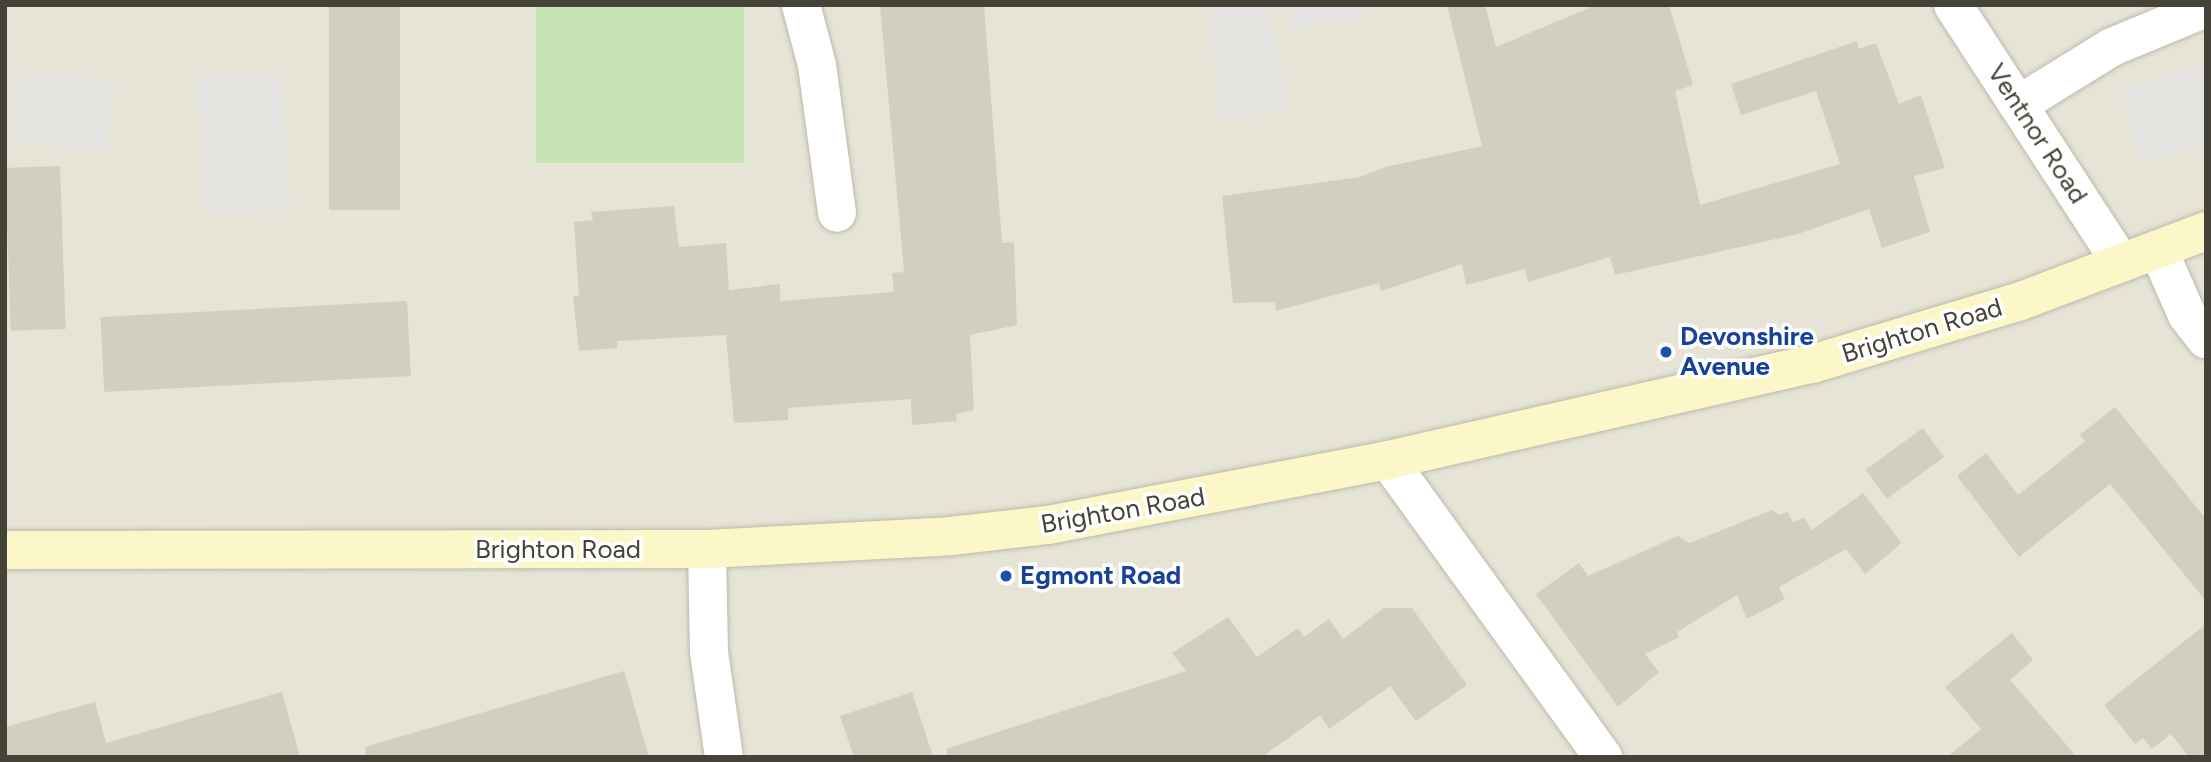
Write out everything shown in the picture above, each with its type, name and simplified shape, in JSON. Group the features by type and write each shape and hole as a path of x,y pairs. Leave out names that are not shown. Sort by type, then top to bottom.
{"main road":[{"name":"Brighton Road","path":"5,550 707,549 951,536 1048,525 1388,460 1825,360 1923,333 2206,231"}],"street":[{"path":"802,5 817,65 837,213"},
{"name":"Ventnor Road","path":"1953,5 2121,263"},
{"path":"2018,105 2112,47 2206,8"},
{"path":"2158,249 2187,315 2206,339"},
{"path":"1388,460 1603,757"},
{"path":"707,549 709,652 724,757"}],"shaded area":[{"path":"5,5 2206,5 2206,757 5,757"},
{"path":"1208,5 1270,5 1288,109 1221,119"},
{"path":"1284,5 1361,5 1363,18 1288,30"},
{"path":"2206,63 2206,145 2140,164 2121,89"},
{"path":"22,68 116,81 106,154 12,140"},
{"path":"281,71 291,209 205,215 195,77"}],"green space":[{"path":"536,5 744,5 744,163 536,163"}],"building":[{"path":"329,5 400,5 400,210 329,210"},
{"path":"880,5 984,5 1002,243 1014,242 1017,325 970,335 974,410 956,414 957,421 912,425 911,399 788,408 788,420 734,423 726,335 617,341 617,348 579,351 573,296 579,296 574,222 593,220 591,212 674,206 679,247 726,243 729,290 780,284 780,301 894,292 892,273 904,272"},
{"path":"1447,5 1485,5 1496,47 1596,5 1669,5 1693,85 1675,91 1700,205 1840,164 1816,91 1741,115 1731,84 1857,41 1859,49 1876,43 1899,104 1921,95 1945,168 1914,176 1930,232 1882,248 1869,209 1798,234 1615,275 1610,257 1528,282 1525,269 1466,285 1462,264 1381,291 1379,283 1276,311 1275,302 1233,303 1222,196 1360,177 1386,167 1482,146"},
{"path":"60,166 66,329 11,331 5,168"},
{"path":"407,301 411,376 104,392 100,317"},
{"path":"2115,407 2206,519 2206,601 2110,484 2019,557 1957,476 1986,453 2018,495 2085,441 2080,435"},
{"path":"1923,428 1944,457 1887,499 1866,470"},
{"path":"1863,493 1901,542 1898,546 1865,574 1846,549 1779,587 1785,599 1747,619 1737,595 1677,632 1679,637 1645,654 1659,672 1618,707 1536,594 1579,563 1588,576 1678,536 1690,543 1772,510 1779,515 1788,512 1793,522 1804,518 1812,530"},
{"path":"1384,608 1412,608 1467,685 1416,721 1390,686 1329,729 1320,715 1262,757 948,757 946,749 1186,671 1172,653 1228,617 1257,657 1298,628 1304,637 1329,619 1343,639"},
{"path":"2206,624 2206,757 2189,757 2171,734 2152,749 2143,738 2135,744 2104,705"},
{"path":"2012,633 2033,660 2010,680 2077,757 1947,757 1981,729 1945,687"},
{"path":"624,671 649,757 366,757 365,747"},
{"path":"282,692 300,757 5,757 5,727 95,702 106,743"},
{"path":"912,692 933,757 854,757 840,716"}],"place":[{"name":"Devonshire Avenue","path":"1666,352"},
{"name":"Egmont Road","path":"1006,576"}]}
